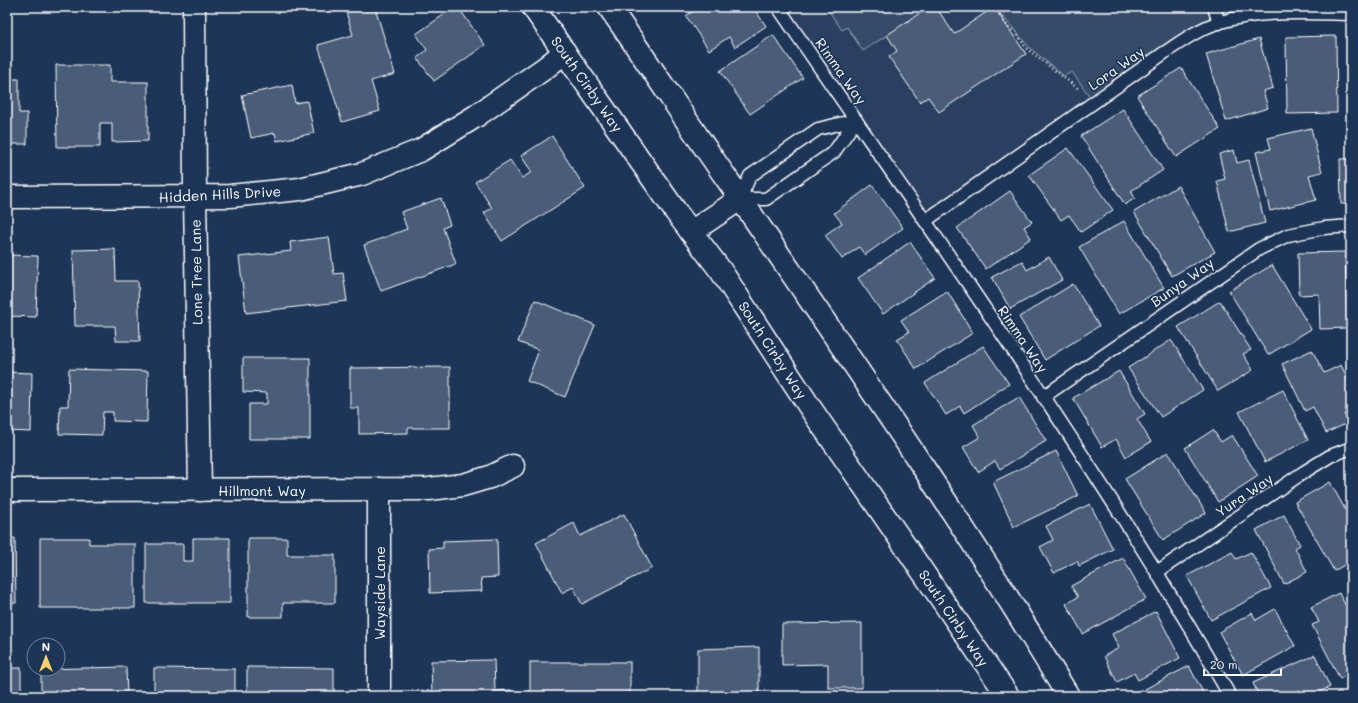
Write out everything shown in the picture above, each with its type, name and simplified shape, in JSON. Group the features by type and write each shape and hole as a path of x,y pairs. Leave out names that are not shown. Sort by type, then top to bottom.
{"street":[{"name":"Lone Tree Lane","path":"194,7 195,197 200,490"},
{"name":"South Cirby Way","path":"533,7 691,232 721,271 811,409 1008,696"},
{"path":"609,7 655,71 740,199 863,377 975,546 1068,696"},
{"name":"Hidden Hills Drive","path":"7,197 230,196 300,189 362,174 422,150 476,116 545,68 565,52"},
{"path":"691,232 740,199"},
{"name":"Hillmont Way","path":"7,490 429,489 463,485 490,477 513,466"},
{"name":"Wayside Lane","path":"379,489 379,696"}],"lane":[{"name":"Rimma Way","path":"778,7 1043,396 1156,572 1230,696"},
{"path":"1214,7 1219,23"},
{"name":"Lora Way","path":"925,221 1191,35 1219,23 1252,15 1351,14"},
{"path":"856,120 834,152 766,199 740,199 750,176 818,129 856,120"},
{"name":"Bunya Way","path":"1043,396 1259,249 1288,235 1324,228 1351,226"},
{"name":"Yura Way","path":"1156,572 1304,472 1330,456 1351,448"}],"path":[{"path":"1010,7 1000,15 1009,28 1016,32 1026,48 1095,101"}],"shaded area":[{"path":"785,7 826,7 842,30 847,27 921,11 919,7 995,7 1029,47 1064,76 1072,72 1091,98 925,212"},
{"path":"826,7 919,7 922,12 863,51 847,27 842,30"},
{"path":"995,7 1209,7 1212,21 1091,98 1072,72 1064,76 1029,47"}],"building":[{"path":"353,7 375,7 395,74 371,81 380,111 342,122 318,45 353,35 345,9"},
{"path":"455,7 458,7 485,45 434,81 417,58 427,50 416,34"},
{"path":"699,7 753,7 766,26 735,47 729,37 709,50 686,16"},
{"path":"929,7 936,7 954,34 994,7 1026,54 939,112 928,97 920,102 889,57 897,51 887,35"},
{"path":"773,35 803,78 750,114 720,71"},
{"path":"1336,36 1337,113 1287,114 1286,37"},
{"path":"1259,39 1273,88 1263,91 1268,108 1226,121 1206,54"},
{"path":"56,65 110,65 110,82 148,82 148,141 112,142 112,123 100,123 100,147 57,147"},
{"path":"1181,68 1220,129 1176,157 1137,96"},
{"path":"7,79 19,79 19,113 27,113 27,144 7,144"},
{"path":"292,85 295,103 307,101 314,133 277,141 275,133 251,138 242,95"},
{"path":"1123,109 1163,170 1131,191 1135,198 1125,205 1081,136"},
{"path":"1311,128 1322,172 1309,175 1316,200 1270,211 1256,152 1271,149 1268,138"},
{"path":"1350,129 1351,129 1351,159"},
{"path":"552,136 585,188 502,241 484,213 492,208 475,182 510,160 522,178 532,172 521,156"},
{"path":"1068,148 1113,210 1081,232 1069,215 1061,220 1029,175"},
{"path":"1234,150 1237,163 1249,160 1265,223 1229,232 1217,181 1225,179 1219,154"},
{"path":"1340,159 1351,159 1351,204 1341,204"},
{"path":"872,185 903,228 865,255 859,247 842,259 825,235 842,223 834,213"},
{"path":"1178,186 1215,252 1172,276 1134,212"},
{"path":"1010,191 1032,222 1024,227 1031,238 986,269 957,228"},
{"path":"441,198 450,225 443,228 456,264 381,291 364,245 407,229 401,212"},
{"path":"1124,221 1164,288 1119,314 1079,247"},
{"path":"329,237 334,274 343,273 347,301 246,313 239,257 291,251 290,242"},
{"path":"910,242 935,278 883,314 858,278"},
{"path":"115,249 116,281 138,281 140,341 116,341 115,326 75,326 73,250"},
{"path":"1345,252 1347,328 1320,329 1319,294 1299,295 1298,253"},
{"path":"7,255 38,256 36,317 7,316"},
{"path":"1049,257 1062,280 1010,309 992,277 1022,261 1027,270"},
{"path":"1272,265 1311,329 1268,355 1229,291"},
{"path":"1073,284 1099,326 1045,360 1019,317"},
{"path":"947,291 973,333 916,369 897,339 909,332 901,320"},
{"path":"535,300 595,325 565,397 527,381 539,350 518,342"},
{"path":"1220,301 1251,350 1243,354 1253,370 1218,391 1178,327"},
{"path":"1171,340 1203,390 1161,417 1128,368"},
{"path":"983,346 1009,384 964,413 960,406 946,415 925,383"},
{"path":"1312,350 1324,373 1341,365 1351,386 1351,410 1344,414 1348,423 1326,433 1313,407 1305,411 1282,364"},
{"path":"243,358 310,358 310,439 249,439 249,404 267,404 267,393 243,392"},
{"path":"450,367 450,428 408,428 408,433 359,434 359,408 350,408 350,368"},
{"path":"69,369 148,371 147,422 113,421 113,412 103,412 102,435 59,434 60,406 68,406"},
{"path":"1119,371 1145,414 1137,419 1151,442 1126,457 1116,439 1102,447 1073,398"},
{"path":"7,372 32,373 31,432 7,431"},
{"path":"1283,390 1308,440 1265,462 1239,412"},
{"path":"1019,397 1046,441 1000,469 995,461 978,472 963,447 980,437 973,425"},
{"path":"1213,430 1221,442 1232,435 1258,476 1218,502 1185,448"},
{"path":"1056,451 1078,496 1014,527 993,482"},
{"path":"1168,452 1206,513 1163,540 1125,479"},
{"path":"1330,482 1351,520 1351,561 1334,571 1295,502"},
{"path":"1090,504 1113,549 1079,566 1077,561 1054,573 1040,547 1053,540 1046,526"},
{"path":"624,514 652,568 582,604 573,587 562,593 536,543 574,523 580,536"},
{"path":"1284,515 1300,545 1295,548 1307,572 1284,584 1256,530"},
{"path":"7,538 15,538 16,603 7,603"},
{"path":"40,538 89,538 89,544 135,544 135,608 40,608"},
{"path":"193,538 230,538 230,603 146,603 146,544 183,544 183,561 193,561"},
{"path":"248,538 287,538 287,555 335,555 335,603 283,603 283,617 248,617"},
{"path":"497,539 498,577 481,578 482,591 430,593 429,549 443,548 443,541"},
{"path":"1232,552 1236,559 1251,552 1271,588 1211,620 1187,576"},
{"path":"1123,558 1146,599 1083,634 1066,604 1078,597 1071,586"},
{"path":"1339,593 1351,616 1351,673 1340,679 1312,625 1319,622 1311,607"},
{"path":"1275,609 1295,646 1243,675 1219,632 1252,613 1256,620"},
{"path":"1156,611 1180,658 1138,680 1134,673 1117,682 1104,656 1119,648 1112,634"},
{"path":"862,623 862,688 828,688 828,664 782,665 782,624"},
{"path":"759,647 759,696 690,696 690,694 698,694 698,649"},
{"path":"1315,655 1330,687 1310,696 1259,696 1253,683"},
{"path":"494,660 495,691 511,690 511,696 432,696 431,661"},
{"path":"530,662 630,662 630,696 530,696"},
{"path":"1189,666 1205,696 1149,696 1145,689"},
{"path":"126,667 127,696 41,696 41,677 66,677 66,668"},
{"path":"247,667 334,668 334,696 247,696"},
{"path":"7,668 21,668 21,696 7,696"},
{"path":"154,668 235,669 235,696 154,696"},
{"path":"1340,691 1343,696 1331,696"}]}
